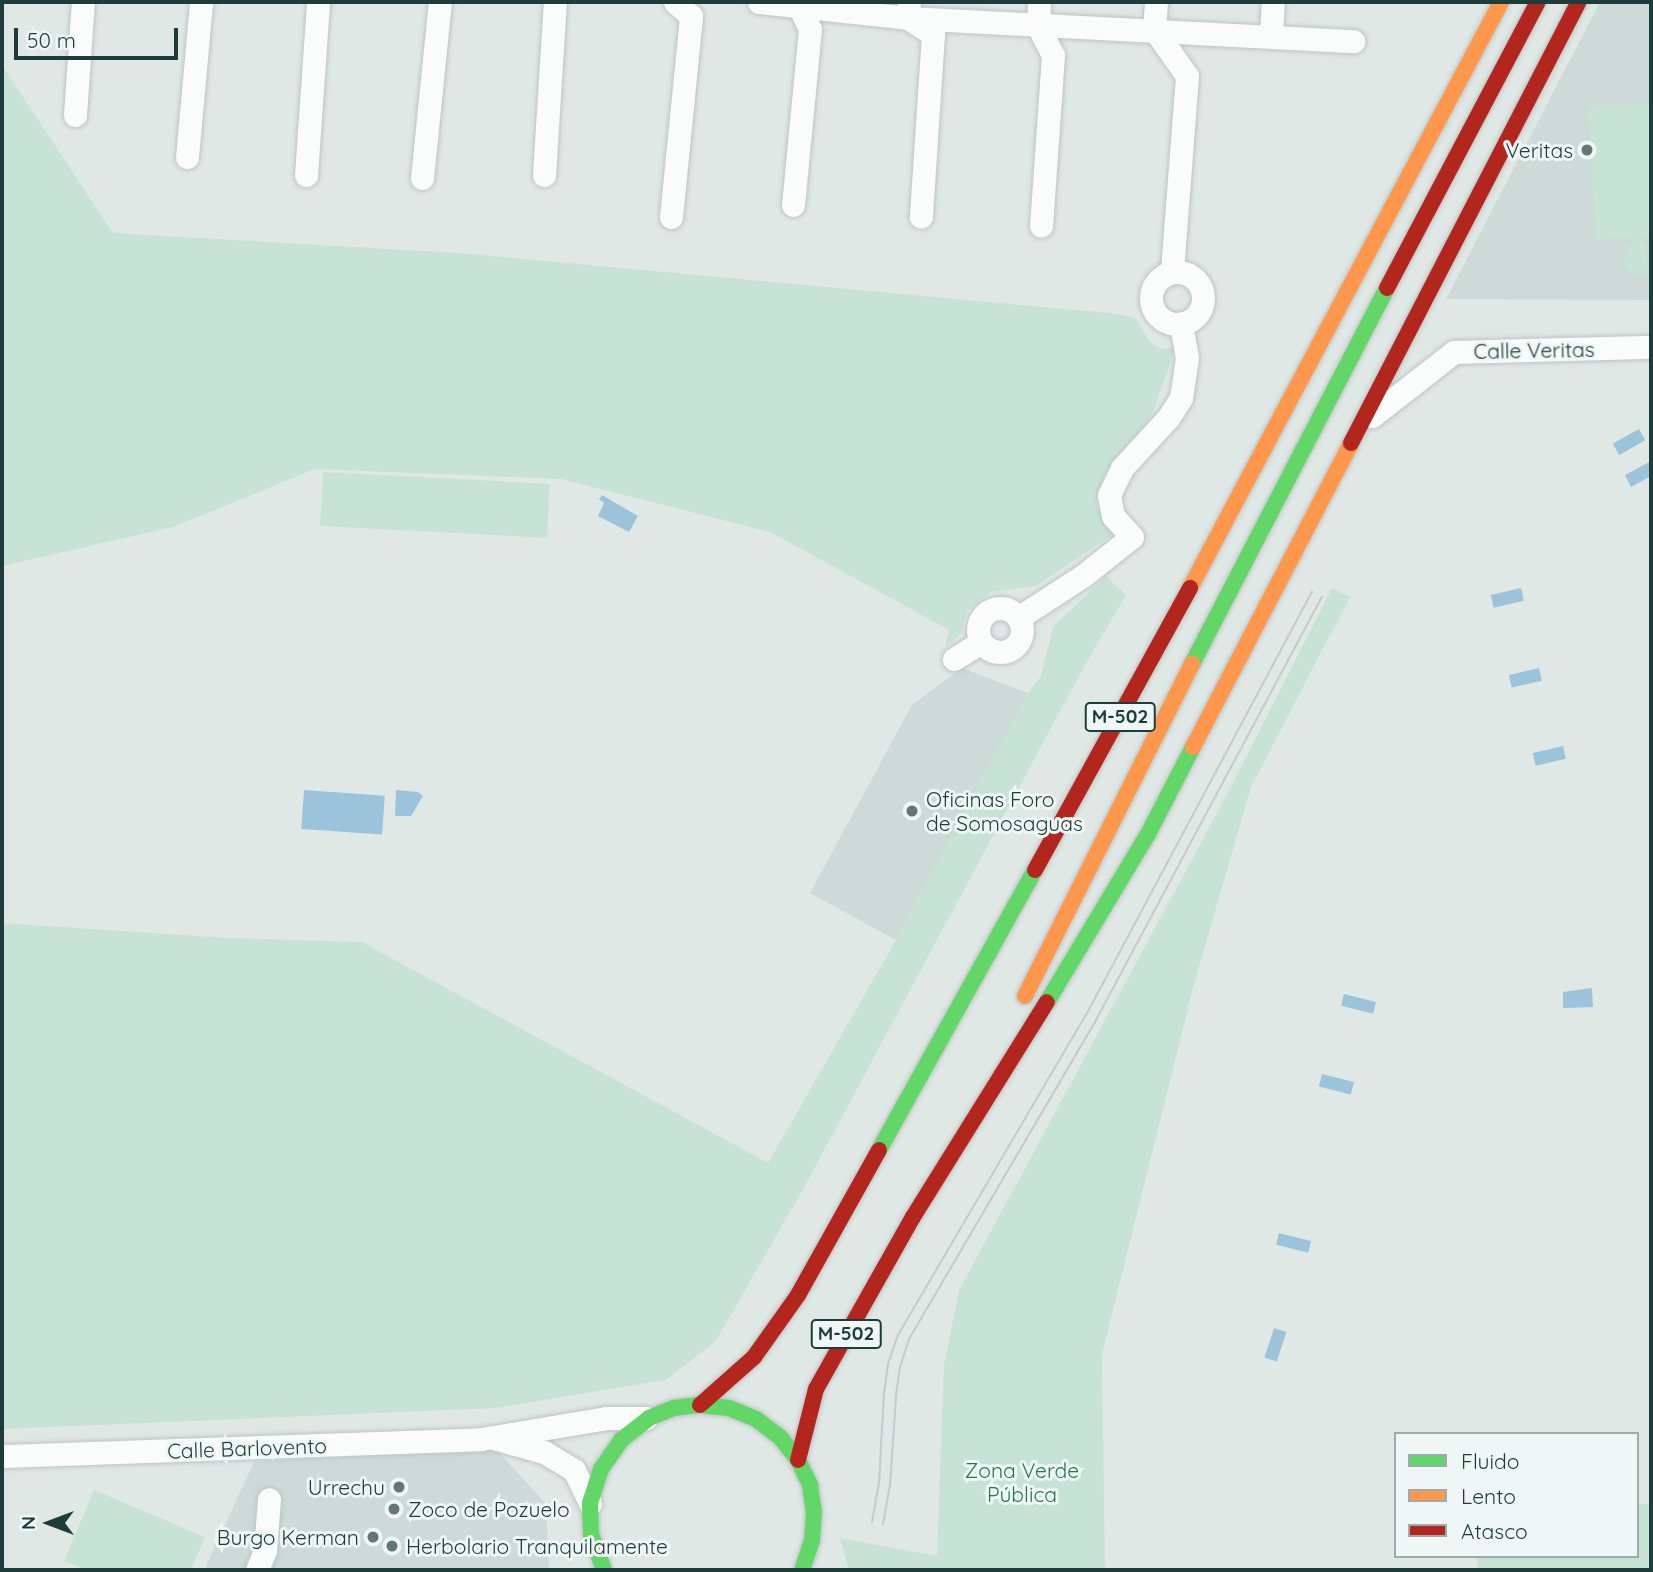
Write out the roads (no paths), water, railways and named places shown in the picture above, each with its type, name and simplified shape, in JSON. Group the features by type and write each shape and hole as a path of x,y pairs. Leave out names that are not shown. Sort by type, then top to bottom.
{"highway":[{"name":"M-502","path":"700,1405 754,1357 798,1295 1147,669 1326,326 1501,2"},
{"name":"M-502","path":"1020,1006 1258,533 1538,2"},
{"name":"M-502","path":"799,1460 816,1389 913,1217 1093,928 1148,834 1579,2"},
{"name":"M-502","path":"913,1217 1001,1043"},
{"path":"600,1568 591,1534 590,1503 601,1469 621,1440 649,1418 674,1408 700,1405 729,1408 756,1419 780,1437 799,1460 812,1499 812,1541 802,1570"}],"street":[{"path":"75,115 83,2"},
{"path":"187,157 201,2"},
{"path":"306,175 318,2"},
{"path":"422,178 440,2"},
{"path":"544,175 555,2"},
{"path":"671,217 691,16 675,2"},
{"path":"759,2 909,10 1038,26 1154,29 1353,41"},
{"path":"1040,2 1038,26 1053,55 1041,226"},
{"path":"1156,2 1154,29 1187,76 1172,272"},
{"path":"1271,35 1273,2"},
{"path":"793,205 810,29 797,3"},
{"path":"909,10 933,34 921,217"},
{"path":"1172,272 1190,275 1201,289 1201,307 1196,315 1181,324 1164,321 1150,300 1156,282 1172,272"},
{"path":"1018,618 1141,537 1113,516 1109,495 1122,468 1153,435 1181,398 1187,358 1181,324"},
{"name":"Calle Veritas","path":"1358,426 1454,352 1651,347"},
{"path":"1005,609 1018,618 1022,633 1012,649 997,653 981,642 978,627 989,611 1005,609"},
{"path":"954,659 981,642"},
{"name":"Calle Barlovento","path":"2,1456 493,1438 530,1429 607,1418 649,1418"},
{"name":"Calle Barlovento","path":"493,1438 544,1452 574,1471 590,1503"},
{"path":"257,1570 265,1550 269,1499"},
{"path":"812,1541 823,1570"}],"water":[{"path":"1639,429 1645,440 1619,455 1613,444"},
{"path":"1651,461 1651,476 1631,487 1625,475"},
{"path":"602,495 638,516 629,532 598,516 604,503 599,499"},
{"path":"1521,588 1524,601 1494,608 1491,595"},
{"path":"1539,668 1542,681 1512,688 1509,675"},
{"path":"1563,746 1566,759 1536,766 1533,753"},
{"path":"304,790 385,796 382,835 301,829"},
{"path":"396,790 418,792 423,796 411,816 395,816"},
{"path":"1592,988 1593,1007 1563,1008 1563,992"},
{"path":"1344,994 1376,1002 1373,1014 1341,1006"},
{"path":"1322,1074 1354,1082 1351,1095 1319,1087"},
{"path":"1279,1233 1311,1241 1308,1253 1276,1245"},
{"path":"1274,1328 1286,1332 1277,1361 1264,1357"}],"tram line":[{"path":"872,1522 879,1484 888,1364 898,1335 1086,1015 1312,592"},
{"path":"883,1524 890,1486 896,1395 900,1367 909,1339 1096,1020 1322,597"}],"place":[{"name":"Veritas","path":"1587,150"},
{"name":"Oficinas Foro de Somosaguas","path":"912,811"},
{"name":"Urrechu","path":"399,1487"},
{"name":"Zoco de Pozuelo","path":"394,1509"},
{"name":"Burgo Kerman","path":"373,1537"},
{"name":"Herbolario Tranquilamente","path":"392,1546"}],"park label":[{"name":"Zona Verde Pública","path":"1022,1482"}]}
